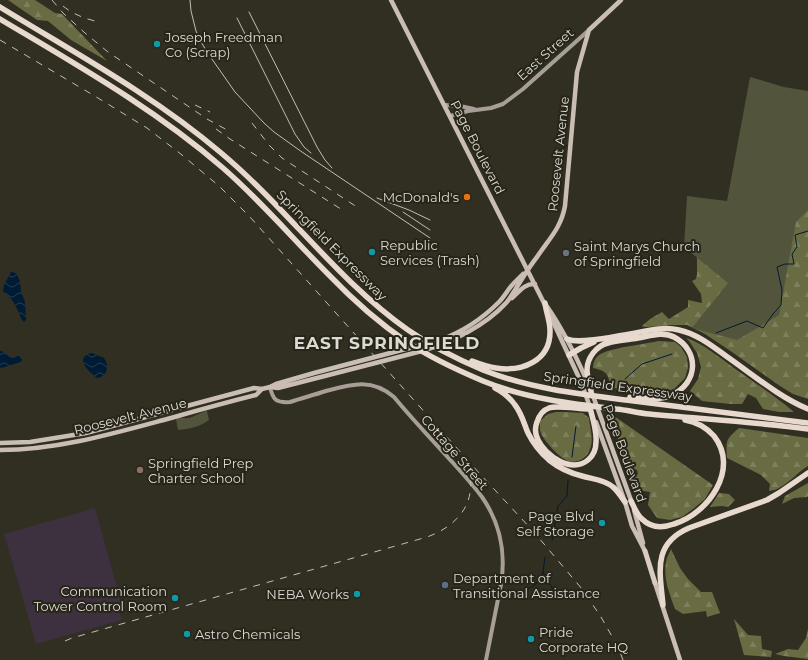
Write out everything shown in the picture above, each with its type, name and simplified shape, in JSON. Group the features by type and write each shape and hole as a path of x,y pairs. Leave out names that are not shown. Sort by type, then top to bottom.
{"highway":[{"name":"Springfield Expressway","path":"0,7 133,88 198,134 253,182 332,263 378,306 410,331 449,354 481,369 545,388 602,397 808,423"},
{"name":"Springfield Expressway","path":"0,19 136,102 172,127 208,155 268,210 330,276 382,324 408,343 453,368 484,382 518,392 582,407 808,429"},
{"path":"449,354 485,366 498,368 513,369 532,363 543,354 549,340 550,329 545,303"},
{"path":"567,339 577,341 600,339 660,329 674,329 687,332 710,345 790,401 808,409"},
{"path":"591,391 587,373 588,362 594,351 606,344 662,334 673,336 686,346 690,352 693,362 691,376 686,386 674,394 667,397 655,398 602,397"},
{"path":"571,354 583,346 600,339"},
{"path":"484,382 503,393 515,405 520,413 530,438 546,457 567,471 608,484 616,490 624,502"},
{"path":"582,407 549,408 540,415 537,423 536,432 539,442 560,462 575,466 590,459 595,452 596,434 590,408"},
{"path":"631,501 640,516 650,525 663,527 678,523 694,515 707,504 716,491 722,475 723,461 721,448 707,429 692,421 655,414"},
{"path":"663,605 660,561 667,545 673,537 689,528 766,500 779,493 808,472"},
{"name":"Page Boulevard","path":"645,551 655,582"}],"main road":[{"name":"Page Boulevard","path":"391,0 528,271 567,339 632,526 645,551"},
{"name":"East Street","path":"450,116 468,111 496,107 511,99 621,0"},
{"name":"Roosevelt Avenue","path":"270,387 278,388 370,364 441,342 470,331 498,311 507,302 559,226 563,216 577,72 589,30"},
{"name":"East Street","path":"445,105 460,106 476,110"},
{"name":"Roosevelt Avenue","path":"441,342 490,311 500,301 514,282 528,271"},
{"path":"507,302 530,283 535,284"},
{"name":"Page Boulevard","path":"545,303 554,325 591,391 631,501 645,551"},
{"name":"Roosevelt Avenue","path":"0,443 30,442 86,433 254,388 262,389 270,387 314,373 380,356 407,352"},
{"name":"Cottage Street","path":"270,387 274,398 282,403 356,384 370,385 381,388 394,397 477,490 486,503 496,524 502,548 503,561 501,584 486,660"},
{"name":"Roosevelt Avenue","path":"0,450 37,448 77,442 256,395 262,389"},
{"path":"206,400 208,408"},
{"path":"170,410 172,417"},
{"name":"Page Boulevard","path":"655,582 680,660"}],"shaded area":[{"path":"95,508 122,605 118,607 122,620 36,644 4,534"}],"green space":[{"path":"8,0 35,0 55,13 62,14 107,61 71,40 48,21 37,20"},
{"path":"750,77 784,87 808,91 808,210 796,222 779,315 737,340 692,328 728,283 684,247 687,196 727,201"},
{"path":"808,98 808,399 793,394 705,334 687,325 642,326 662,312 669,319 688,307 688,300 702,303 701,294 692,281 696,279 697,274 697,247 737,213"},
{"path":"686,338 699,343 711,351 794,412 779,412 763,409 756,398 748,394 742,404 702,401 690,391 698,379 701,367 697,353"},
{"path":"659,341 675,342 681,347 687,357 688,368 685,378 674,389 666,392 627,392 611,387 606,374 601,370 593,368 594,362 599,355 619,348"},
{"path":"207,411 209,420 194,427 178,430 176,419 191,417"},
{"path":"556,412 583,413 589,418 592,437 591,445 586,456 580,460 573,462 566,460 559,455 543,438 540,430 540,421 548,414"},
{"path":"614,416 713,485 705,499 682,517 670,520 657,518 648,505 650,492 638,490 633,476 638,474 637,470 628,467 614,428"},
{"path":"739,428 808,438 808,466 783,486 769,491 770,484 761,475 727,458 727,441"},
{"path":"808,483 807,497 794,498 782,504 785,496"},
{"path":"719,493 729,494 735,500 728,507 710,507"},
{"path":"671,549 680,568 688,579 701,592 712,592 720,613 707,617 706,611 683,614 675,609 665,571 667,558"},
{"path":"734,619 748,635 761,636 762,649 772,651 771,657 744,655"},
{"path":"808,629 808,659 775,654 788,649 798,650 806,638"}],"water":[{"path":"11,272 17,274 20,282 21,291 25,302 26,320 24,322 13,301 3,292 4,285"},
{"path":"0,351 14,358 19,356 22,360 21,362 1,368"},
{"path":"92,353 103,357 107,363 106,373 101,377 97,378 84,365 83,361 86,355"}],"waterway":[{"path":"716,333 747,321 763,328 781,305 782,290 777,267 785,264 794,264 792,254 797,247 795,235 808,231"},
{"path":"625,379 642,364 672,354"},
{"path":"572,457 576,426"},
{"path":"552,540 558,506 567,496 568,480"},
{"path":"507,592 522,593 536,584 543,572 545,557"},
{"path":"543,572 559,600"}],"tram line":[{"path":"190,0 196,31 207,52 235,92 264,123 302,152 430,238"},
{"path":"249,12 317,147 332,168"},
{"path":"237,18 295,134 304,147 311,153"},
{"path":"377,198 430,220"},
{"path":"403,212 430,230"}],"railway":[{"path":"52,0 63,13 108,52 207,119 229,131"},
{"path":"63,6 86,19 95,21"},
{"path":"0,40 147,128 219,186 250,217 480,474 533,531 582,589 601,617 618,647 623,660"},
{"path":"195,105 210,112"},
{"path":"252,123 269,145 282,158 360,209"},
{"path":"216,129 344,211"},
{"path":"65,641 427,537 439,532 450,525 458,517 465,508 469,498 471,486 465,461"}],"place":[{"name":"Joseph Freedman Co (Scrap)","path":"157,44"},
{"name":"McDonald's","path":"467,197"},
{"name":"Republic Services (Trash)","path":"372,252"},
{"name":"Saint Marys Church of Springfield","path":"566,253"},
{"name":"Springfield Prep Charter School","path":"140,470"},
{"name":"Page Blvd Self Storage","path":"602,523"},
{"name":"Department of Transitional Assistance","path":"445,585"},
{"name":"NEBA Works","path":"357,594"},
{"name":"Communication Tower Control Room","path":"175,598"},
{"name":"Astro Chemicals","path":"187,634"},
{"name":"Pride Corporate HQ","path":"531,639"}],"district":[{"name":"EAST SPRINGFIELD","path":"387,343"}]}
